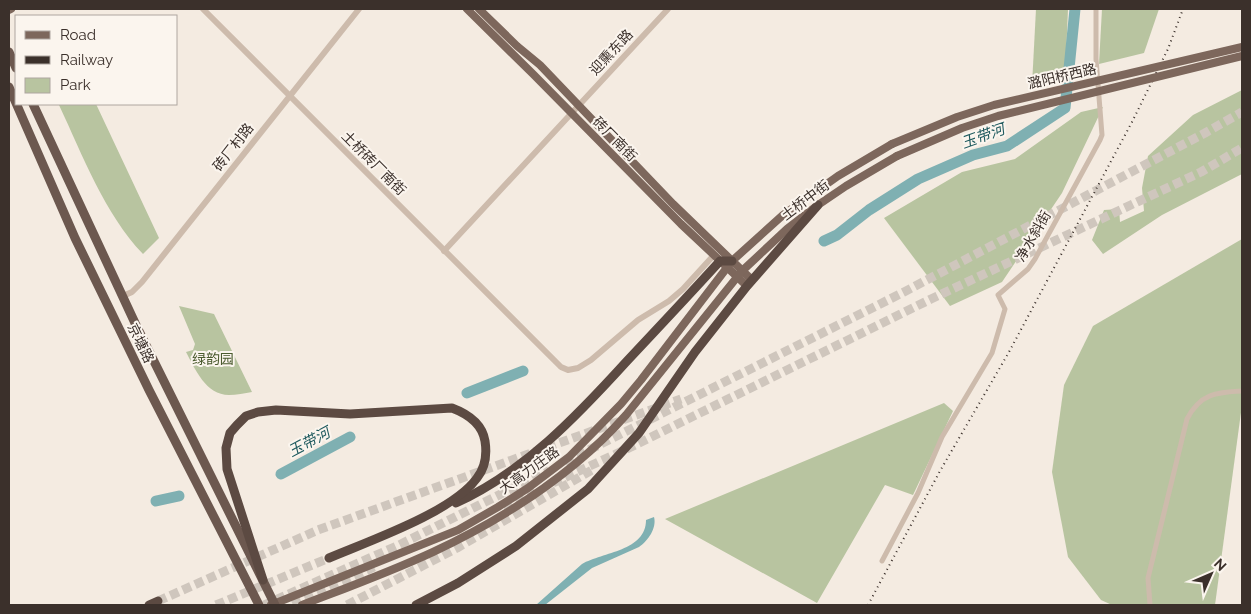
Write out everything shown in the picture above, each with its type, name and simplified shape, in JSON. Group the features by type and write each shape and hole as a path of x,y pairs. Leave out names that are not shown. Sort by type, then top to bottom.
{"highway":[{"path":"9,52 15,66"},
{"name":"京塘路","path":"9,87 15,101"},
{"name":"京塘路","path":"17,105 75,238 149,390 259,605"},
{"name":"京塘路","path":"33,105 123,296 263,580 273,605"},
{"path":"416,605 458,583 516,546 588,489 639,434 694,352 749,283 818,205"},
{"path":"330,558 431,514 482,489 530,458 599,392 723,261"},
{"path":"263,580 227,469 226,448 230,433 246,416 258,412 276,410 350,414 452,408 463,412 481,429 485,439 485,459 481,471 469,487 458,497 431,514"},
{"path":"149,605 158,601"}],"main road":[{"name":"砖厂南街","path":"466,9 723,261 749,283"},
{"name":"砖厂南街","path":"479,9 516,46 540,65 673,204 723,261"},
{"name":"潞阳桥西路","path":"723,261 838,176 892,144 942,123 994,105 1242,47"},
{"name":"潞阳桥西路","path":"897,156 954,131 998,116 1242,56"},
{"name":"土桥中街","path":"739,273 787,229 818,205 897,156"},
{"name":"大高力庄路","path":"273,605 458,530 498,507 569,457 621,404 641,380 723,261"},
{"name":"大高力庄路","path":"302,605 458,540 533,496 568,471 608,435 739,273"}],"street":[{"name":"土桥砖厂南街","path":"203,9 561,367 568,370 578,368 591,360 638,320 723,261"},
{"name":"砖厂村路","path":"123,296 132,292 142,282 359,9"},
{"name":"迎熏东路","path":"444,251 668,9"},
{"name":"净水斜街","path":"882,562 918,493 942,437 992,353 1005,309 998,295 1028,269 1035,260 1102,135 1096,59 1096,9"},
{"path":"1150,605 1148,578 1187,419 1193,408 1206,397 1223,392 1242,391"}],"green space":[{"path":"1036,9 1068,9 1065,79 1032,85"},
{"path":"1102,9 1159,9 1144,53 1099,64"},
{"path":"1242,90 1242,174 1162,215 1103,254 1092,240 1104,210 1119,209 1120,222 1144,211 1142,188 1148,156 1193,115"},
{"path":"59,105 96,105 159,238 143,254 117,221 86,164"},
{"path":"1103,107 1062,193 1002,282 950,306 884,218 962,172 1015,159 1081,112"},
{"path":"1242,239 1242,405 1215,605 1112,605 1101,600 1068,557 1052,472 1064,385 1093,326"},
{"name":"绿韵园","path":"179,306 214,314 252,392 232,395 221,394 214,391 202,380 186,352 193,350 195,344"},
{"path":"944,403 953,411 913,495 885,485 817,603 665,519"}],"water":[{"path":"654,517 655,521 651,534 639,547 592,568 545,605 536,605 582,564 631,544 639,538 644,530 646,520"}],"waterway":[{"name":"玉带河","path":"824,241 837,235 869,210 918,179 973,155 1007,146 1065,108 1075,9"},
{"name":"玉带河","path":"467,393 523,371"},
{"name":"玉带河","path":"281,474 350,437"},
{"name":"玉带河","path":"156,501 179,496"}],"tunnel":[{"path":"565,462 904,292 1242,112"},
{"path":"553,483 631,447 931,299 1201,172 1242,148"},
{"path":"158,601 318,530 681,399"},
{"path":"264,605 399,545 549,470"},
{"path":"347,605 457,548 592,470"},
{"path":"503,506 535,492"},
{"path":"216,605 329,558"},
{"path":"293,605 374,567"}],"railway":[{"path":"868,605 940,471 1009,352 1132,122 1168,49 1183,9"}]}
